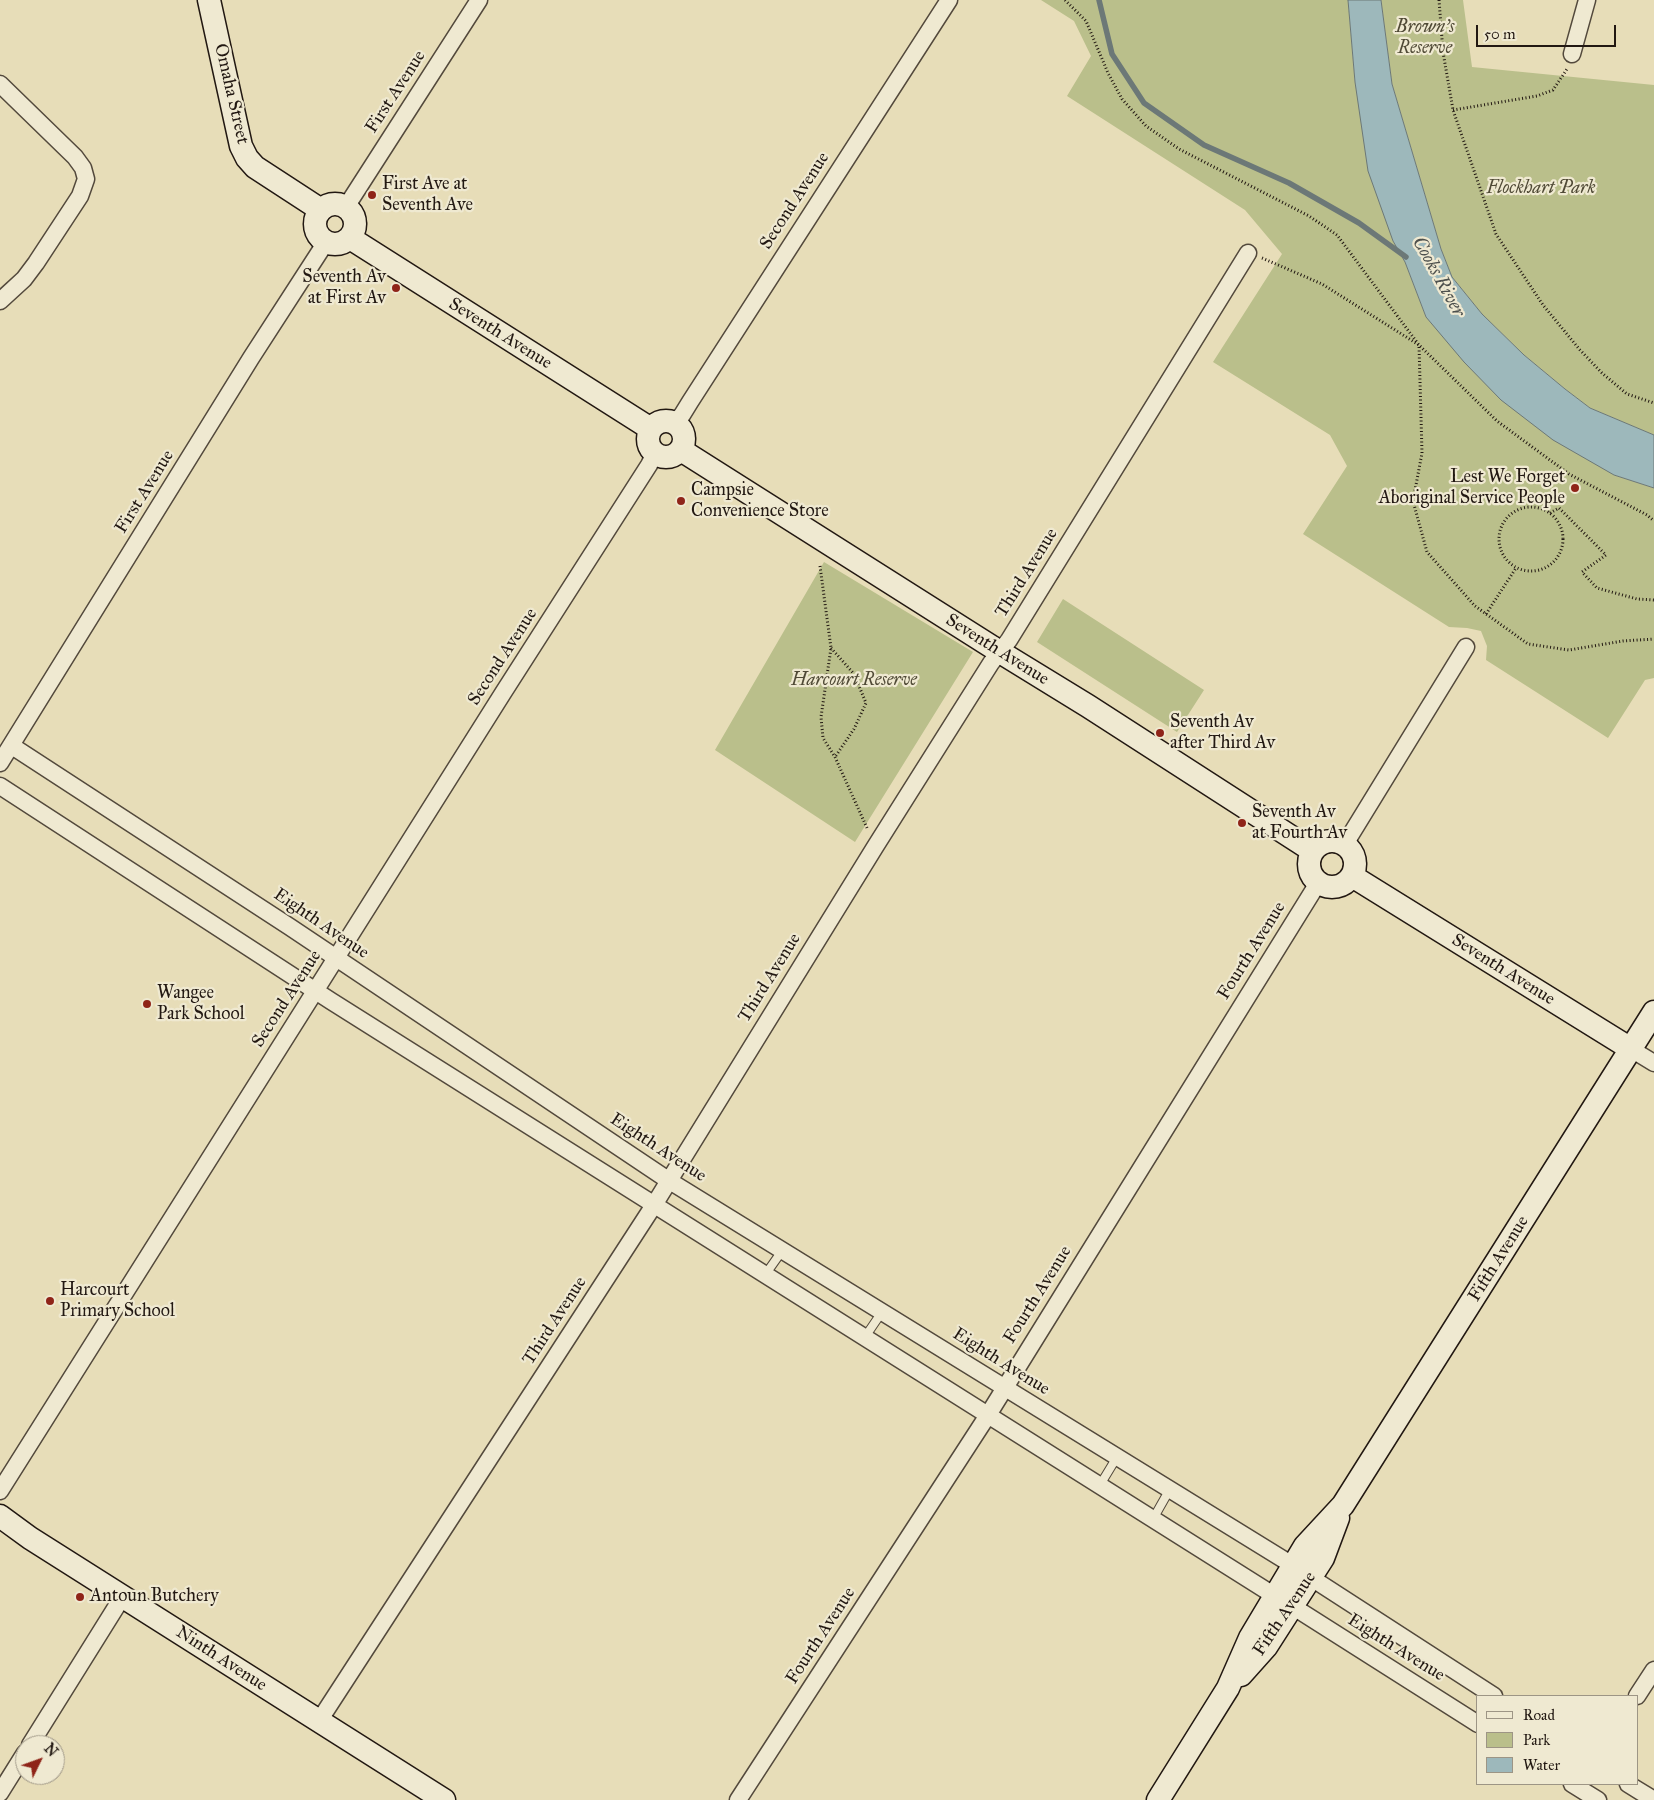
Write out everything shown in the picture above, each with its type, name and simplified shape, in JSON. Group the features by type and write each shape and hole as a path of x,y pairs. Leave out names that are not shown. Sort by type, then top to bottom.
{"street":[{"name":"Omaha Street","path":"209,0 238,135 244,152 255,167 321,210"},
{"name":"First Avenue","path":"346,207 479,0"},
{"name":"Second Avenue","path":"674,423 690,402 949,0"},
{"path":"1572,54 1587,0"},
{"path":"0,84 75,157 83,168 86,179 80,196 36,263 24,279 0,301"},
{"path":"333,204 346,207 354,216 356,222 356,228 350,238 338,244 326,242 317,233 315,227 315,221 321,210 333,204"},
{"name":"Seventh Avenue","path":"350,238 651,429"},
{"name":"First Avenue","path":"0,763 246,366 326,242"},
{"name":"Third Avenue","path":"319,1721 654,1205 875,847 1009,640 1248,252"},
{"path":"661,422 674,423 683,432 684,442 681,450 674,456 666,457 655,453 650,447 648,440 651,429 661,422"},
{"name":"Seventh Avenue","path":"681,450 1088,706 1313,851"},
{"name":"Second Avenue","path":"0,1491 504,692 650,465 655,453"},
{"path":"1345,844 1466,647"},
{"name":"Eighth Avenue","path":"12,746 337,958 668,1180 1302,1571 1492,1695"},
{"name":"Eighth Avenue","path":"0,786 316,992 1476,1723"},
{"path":"1331,840 1345,844 1354,855 1355,870 1352,876 1347,882 1333,887 1325,886 1318,882 1313,878 1308,864 1313,851 1324,842 1331,840"},
{"name":"Seventh Avenue","path":"1352,876 1654,1063"},
{"name":"Fourth Avenue","path":"738,1800 988,1415 1318,882"},
{"name":"Fifth Avenue","path":"1158,1800 1228,1688 1250,1638 1284,1601 1302,1571 1322,1558 1343,1505 1654,1012"},
{"path":"0,1502 2,1510 0,1515"},
{"name":"Ninth Avenue","path":"0,1515 30,1538 444,1800"},
{"path":"36,1735 123,1596"},
{"path":"1638,1695 1654,1670"},
{"path":"0,1793 15,1769"},
{"path":"1630,1785 1654,1800"},
{"path":"1577,1789 1598,1800"}],"lane":[{"path":"765,1275 782,1250"},
{"path":"865,1337 882,1312"},
{"path":"1100,1485 1118,1457"},
{"path":"1153,1518 1170,1489"}],"path":[{"path":"1064,0 1086,21 1108,73 1122,99 1146,126 1180,149 1308,216 1337,235 1418,345 1497,421 1569,474 1647,515 1654,521"},
{"path":"1439,0 1443,52 1453,110 1496,234 1543,305 1580,350 1602,373 1627,394 1654,402"},
{"path":"1453,110 1538,96 1553,90 1569,65 1572,54"},
{"path":"1248,252 1322,284 1418,345"},
{"path":"1418,345 1422,453 1413,500 1426,552 1475,606 1528,644 1569,650 1624,640 1654,639"},
{"path":"1528,507 1539,508 1550,513 1562,528 1564,539 1562,552 1556,562 1544,570 1533,572 1522,571 1516,568 1508,562 1501,552 1499,545 1499,534 1504,521 1512,513 1528,507"},
{"path":"1550,513 1559,508 1606,555 1582,572 1597,588 1637,600 1654,600"},
{"path":"820,566 831,648 821,717 823,738 835,758 875,847"},
{"path":"1486,614 1516,568"},
{"path":"831,648 854,674 866,703 854,728 835,758"}],"green space":[{"path":"1041,0 1348,0 1355,82 1393,241 1405,262 1426,317 1614,475 1654,488 1654,678 1645,680 1608,738 1486,660 1487,646 1481,631 1449,627 1303,534 1347,466 1330,435 1213,362 1282,254 1245,210 1067,96 1091,56 1074,21"},
{"name":"Flockhart Park","path":"1381,0 1463,0 1472,67 1654,85 1654,435 1590,408 1565,389 1524,355 1482,314 1452,277 1441,249 1392,84"},
{"name":"Harcourt Reserve","path":"824,562 973,652 855,842 715,750"},
{"path":"1063,599 1204,690 1177,732 1037,642"}],"water":[{"name":"Cooks River","path":"1348,0 1381,0 1392,84 1441,249 1452,277 1482,314 1524,355 1565,389 1590,408 1654,435 1654,488 1614,475 1553,440 1501,400 1464,362 1426,317 1405,262 1393,241 1368,171 1355,82"}],"waterway":[{"path":"1099,0 1112,54 1144,103 1204,145 1289,183 1359,223 1406,257"}],"place":[{"name":"First Ave at Seventh Ave","path":"372,195"},
{"name":"Seventh Av at First Av","path":"396,288"},
{"name":"Lest We Forget Aboriginal Service People","path":"1575,488"},
{"name":"Campsie Convenience Store","path":"681,501"},
{"name":"Seventh Av after Third Av","path":"1160,733"},
{"name":"Seventh Av at Fourth Av","path":"1242,823"},
{"name":"Wangee Park School","path":"147,1004"},
{"name":"Harcourt Primary School","path":"50,1301"},
{"name":"Antoun Butchery","path":"80,1597"}],"park label":[{"name":"Brown's Reserve","path":"1425,38"}]}
